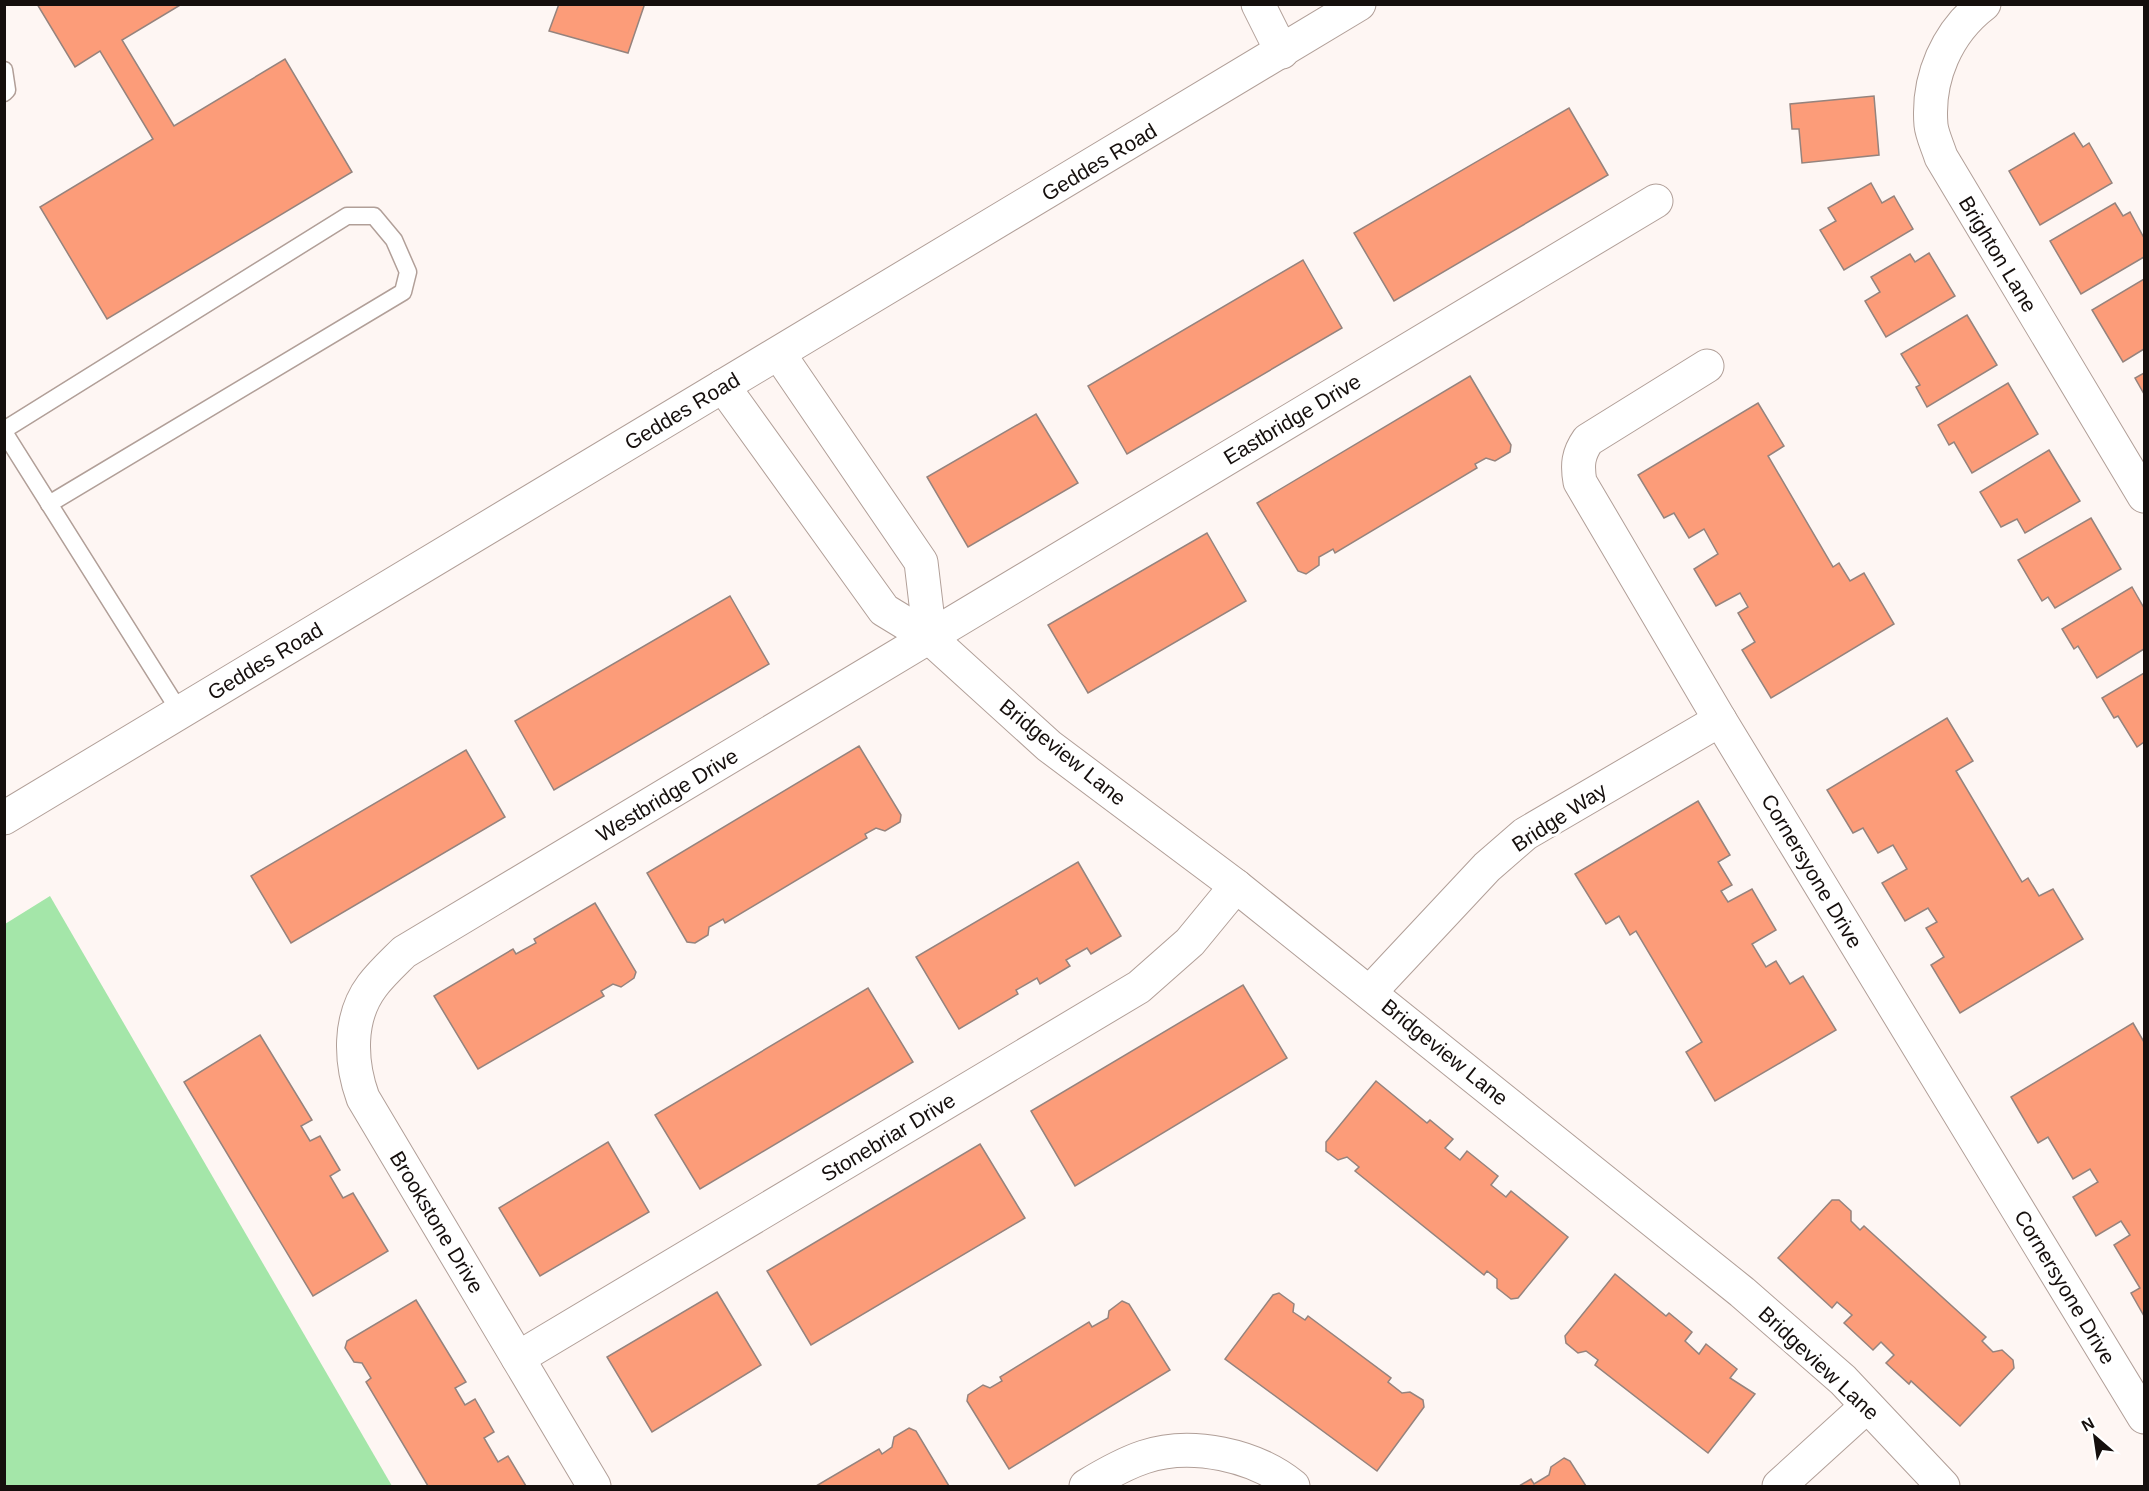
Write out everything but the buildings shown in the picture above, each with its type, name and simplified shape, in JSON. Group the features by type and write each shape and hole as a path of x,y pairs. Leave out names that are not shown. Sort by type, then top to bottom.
{"street":[{"path":"1258,4 1282,52"},
{"name":"Brighton Lane","path":"1984,4 1951,38 1939,65 1932,93 1931,127 1941,157 2145,496"},
{"name":"Geddes Road","path":"4,818 1282,52 1344,9"},
{"name":"Eastbridge Drive","path":"930,638 1656,201"},
{"path":"779,354 921,562 930,638"},
{"name":"Cornersyone Drive","path":"1707,366 1597,432 1581,450 1577,465 1580,482 1589,501 1720,720 2145,1417"},
{"name":"Bridgeview Lane","path":"723,386 884,610 930,638 1049,746 1236,886 1742,1292 1843,1380 1943,1486"},
{"name":"Westbridge Drive","path":"404,952 930,638"},
{"name":"Bridge Way","path":"1370,992 1486,867 1525,834 1720,720"},
{"name":"Stonebriar Drive","path":"518,1358 1139,987 1190,942 1236,886"},
{"name":"Brookstone Drive","path":"404,952 371,987 357,1017 353,1052 356,1077 363,1098 594,1486"},
{"path":"1779,1486 1867,1406"},
{"path":"1086,1486 1145,1457 1180,1452 1233,1457 1261,1466 1293,1486"}],"lane":[{"path":"4,70 7,90 4,93"},
{"path":"49,504 404,292 408,272 394,240 374,216 347,216 4,431 49,504 180,712"}],"green space":[{"path":"50,896 392,1486 5,1486 5,924"}]}
